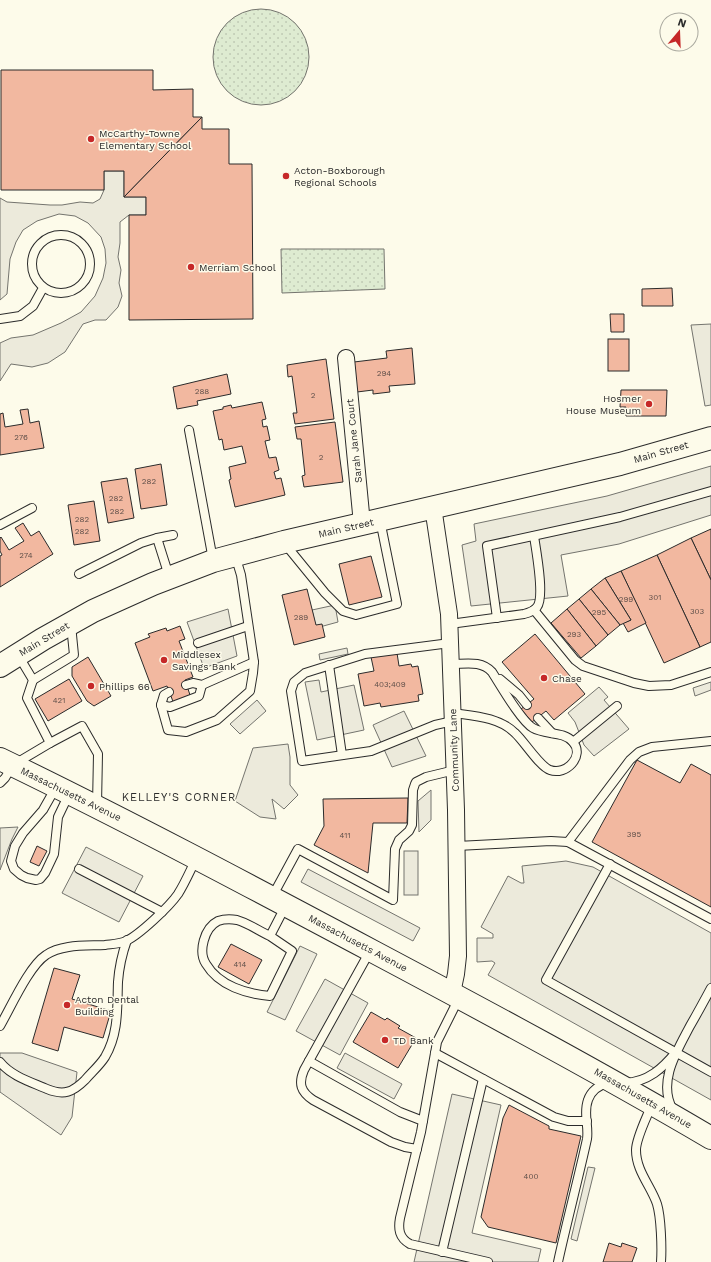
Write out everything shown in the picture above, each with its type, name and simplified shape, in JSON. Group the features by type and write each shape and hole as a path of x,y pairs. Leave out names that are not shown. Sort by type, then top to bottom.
{"main road":[{"name":"Main Street","path":"0,666 71,623 169,577 213,561 284,542 620,464 711,438"},
{"name":"Massachusetts Avenue","path":"6,762 197,857 456,995 615,1082 711,1138"}],"street":[{"name":"Sarah Jane Court","path":"346,358 371,522"},
{"name":"Community Lane","path":"433,507 450,624 457,846 458,956 456,995"}],"lane":[{"path":"64,234 74,237 82,243 90,260 90,270 86,279 80,286 71,291 62,293 52,292 43,288 32,272 31,262 33,253 38,245 46,238 64,234"},
{"path":"0,319 20,316 33,306 43,288"},
{"path":"189,430 213,561"},
{"path":"497,618 487,546 620,517 711,491"},
{"path":"0,525 32,508"},
{"path":"284,542 325,593 343,611 356,615 397,604 371,522"},
{"path":"79,574 141,544 157,538 173,535"},
{"path":"450,624 524,614 534,610 540,603 541,592 534,536"},
{"path":"157,538 169,577"},
{"path":"169,692 164,695 161,705 168,730 186,732 217,720 250,691 254,673 254,662 241,576 235,554"},
{"path":"534,610 575,660 583,666 642,685 664,686 680,683 711,672"},
{"path":"50,744 28,698 33,680 74,655 71,623"},
{"path":"198,643 248,626"},
{"path":"450,643 365,654 305,673 294,682 291,691 302,761 371,751 453,717 491,720 504,724 516,733 543,766 550,771 560,772 571,765 574,761 576,753 573,742 565,736 537,730 529,724 520,714 492,672"},
{"path":"18,654 33,680"},
{"path":"186,685 193,683 202,685 254,662"},
{"path":"451,664 480,664 487,667 519,695 527,705"},
{"path":"329,665 342,755"},
{"path":"161,705 170,707 199,696 202,685"},
{"path":"573,742 616,706"},
{"path":"538,718 552,734"},
{"path":"0,783 5,778 6,762 50,744 82,726 98,754 97,806"},
{"path":"568,842 630,760 639,752 652,747 711,741"},
{"path":"270,936 279,901 298,849 393,900 395,849 399,840 409,831 412,825 413,790 415,784 420,779 455,770"},
{"path":"63,790 52,860 40,879 27,878 21,875 12,865 11,858 13,852 23,833 46,806 63,790"},
{"path":"457,846 551,841 568,842 711,919"},
{"path":"0,1026 37,962 47,954 56,950 63,948 109,945 127,940 138,933 162,912 177,895 197,857"},
{"path":"610,864 546,980 711,1072"},
{"path":"79,869 162,912"},
{"path":"232,920 241,922 270,936 292,951 270,996 249,993 236,988 211,971 203,960 202,951 206,937 210,928 219,921 232,920"},
{"path":"0,1062 14,1074 49,1090 64,1093 78,1087 101,1062 112,1042 117,1015 119,973 127,940"},
{"path":"371,950 304,1070 301,1080 303,1090 308,1097 392,1142 417,1149"},
{"path":"679,1119 668,1100 667,1081 670,1068 676,1052 711,988"},
{"path":"456,995 439,1038 435,1053 423,1121 400,1218 399,1229 405,1242 410,1244 488,1262"},
{"path":"558,1262 587,1137 586,1106 592,1092 600,1085 615,1082 628,1083 647,1078 660,1069 676,1052"},
{"path":"435,1053 558,1118 568,1121 587,1121"},
{"path":"309,1061 400,1112 423,1121"},
{"path":"442,1252 483,1079"},
{"path":"652,1104 636,1146 636,1156 658,1209 661,1262"}],"green space":[{"path":"261,9 279,13 295,23 305,39 309,57 305,75 295,91 279,101 261,105 243,101 227,91 217,75 213,57 217,39 227,23 243,13"},
{"path":"281,249 384,249 385,289 282,293"}],"shaded area":[{"path":"104,171 124,171 124,197 146,197 146,215 129,215 120,222 118,257 121,270 119,283 122,296 118,307 106,320 95,320 83,324 65,352 48,363 32,367 11,364 0,381 0,343 11,338 33,335 61,323 81,312 95,296 103,278 106,263 105,249 101,237 88,223 75,216 59,214 37,221 23,230 16,242 10,259 7,294 0,300 0,198 7,202 50,205 80,202 93,203 100,199 104,190"},
{"path":"711,324 711,405 705,406 691,325"},
{"path":"711,466 711,515 619,544 561,555 568,596 471,606 462,545 476,541 474,524 607,496"},
{"path":"335,605 338,622 316,628 312,610"},
{"path":"228,609 237,656 204,668 187,622"},
{"path":"347,648 348,654 320,660 319,654"},
{"path":"319,680 321,692 354,685 364,730 317,740 305,682"},
{"path":"711,682 711,690 695,696 693,688"},
{"path":"599,687 608,697 604,700 629,729 594,756 584,745 575,722 568,713"},
{"path":"257,700 266,711 240,734 230,724"},
{"path":"404,711 426,756 392,767 373,725"},
{"path":"288,744 290,757 290,785 298,795 284,809 272,799 276,819 260,817 235,801 253,748"},
{"path":"431,790 431,820 419,832 418,801"},
{"path":"18,827 12,839 0,870 0,828"},
{"path":"86,847 143,876 119,922 62,893"},
{"path":"404,851 418,851 418,895 404,895"},
{"path":"566,861 593,867 711,933 711,1100 488,975 495,963 492,961 477,962 477,938 493,938 493,934 481,927 508,876 521,883 524,883 522,866"},
{"path":"308,869 420,928 413,941 301,882"},
{"path":"300,946 317,954 285,1020 267,1012"},
{"path":"325,979 368,1003 340,1055 296,1031"},
{"path":"0,1053 22,1053 77,1072 72,1117 61,1135 0,1092"},
{"path":"345,1053 402,1084 394,1099 337,1068"},
{"path":"452,1094 501,1105 472,1233 541,1249 538,1262 414,1262"},
{"path":"588,1167 595,1168 577,1241 571,1239"}],"building":[{"name":"McCarthy-Towne Elementary School","path":"1,70 153,70 153,90 193,89 193,117 202,117 124,197 124,171 104,171 104,190 1,190"},
{"name":"Merriam School","path":"202,117 202,129 229,129 229,164 252,164 253,319 129,320 129,215 146,215 146,197 124,197"},
{"path":"672,288 673,306 642,306 642,289"},
{"path":"610,314 624,314 624,332 611,332"},
{"path":"608,339 629,339 629,371 608,371"},
{"path":"412,348 415,384 389,386 390,392 373,394 373,390 357,392 354,362 387,358 386,351"},
{"path":"326,359 334,419 295,424 293,413 297,413 292,376 288,377 287,365"},
{"path":"227,374 231,394 197,401 198,405 177,409 173,387"},
{"path":"621,390 667,390 666,416 626,416 626,407 620,407"},
{"path":"262,402 266,419 262,420 263,427 267,426 270,440 265,441 269,458 276,457 279,470 274,472 276,479 281,478 285,495 235,507 229,480 231,479 229,467 246,463 242,446 224,450 222,439 219,440 213,411 223,409 223,407 231,405 232,408"},
{"path":"28,409 30,423 39,421 44,448 0,455 0,414 3,413 5,427 23,424 20,410"},
{"path":"335,422 343,482 304,487 302,476 305,475 301,439 297,439 295,427"},
{"path":"161,464 167,505 141,509 135,469"},
{"path":"127,478 134,518 108,523 101,482"},
{"path":"94,501 100,541 74,545 68,505"},
{"path":"23,523 31,536 39,531 53,554 0,587 0,556 2,555 0,551 0,538 1,537 9,550 24,541 15,528"},
{"path":"711,529 711,580 691,538"},
{"path":"691,538 711,580 711,642 700,647 657,555"},
{"path":"657,555 700,647 664,663 621,571"},
{"path":"371,556 382,597 349,605 339,564"},
{"path":"621,571 646,623 628,632 623,623 631,620 605,578"},
{"path":"605,578 631,620 620,625 591,589"},
{"path":"307,589 316,625 322,624 325,637 294,645 282,595"},
{"path":"591,589 620,625 608,635 579,599"},
{"path":"579,599 608,635 596,646 567,609"},
{"path":"567,609 596,646 581,658 551,623"},
{"name":"Middlesex Savings Bank","path":"180,626 185,639 179,641 193,677 185,680 191,698 174,704 167,686 153,691 135,643 150,637 148,634 166,628 167,631"},
{"name":"Chase","path":"535,634 585,694 554,720 546,711 532,722 521,709 534,699 502,662"},
{"path":"397,653 399,666 411,664 412,667 418,666 423,694 418,695 419,701 381,707 380,703 364,706 358,674 374,671 371,657"},
{"name":"Phillips 66","path":"88,657 111,696 94,706 87,701 72,676 72,667"},
{"name":"Phillips 66","path":"69,679 82,701 48,721 35,699"},
{"path":"637,760 680,783 691,764 711,775 711,907 592,842"},
{"path":"408,798 407,823 373,823 368,873 314,845 324,826 323,799"},
{"path":"37,846 47,851 39,866 30,862"},
{"path":"231,944 262,960 249,984 218,967"},
{"name":"Acton Dental Building","path":"54,968 80,975 72,999 111,1011 103,1038 64,1027 58,1051 32,1043"},
{"name":"TD Bank","path":"371,1012 385,1020 387,1018 400,1026 398,1028 416,1038 398,1068 353,1042"},
{"path":"509,1105 549,1126 549,1129 581,1136 556,1243 488,1227 481,1217 503,1118"},
{"path":"609,1243 621,1247 622,1243 637,1248 632,1262 603,1262"}],"place":[{"name":"McCarthy-Towne Elementary School","path":"91,139"},
{"name":"Acton-Boxborough Regional Schools","path":"286,176"},
{"name":"Merriam School","path":"191,267"},
{"name":"Hosmer House Museum","path":"649,404"},
{"name":"Middlesex Savings Bank","path":"164,660"},
{"name":"Chase","path":"544,678"},
{"name":"Phillips 66","path":"91,686"},
{"name":"Acton Dental Building","path":"67,1005"},
{"name":"TD Bank","path":"385,1040"}],"district":[{"name":"KELLEY'S CORNER","path":"179,797"}]}
